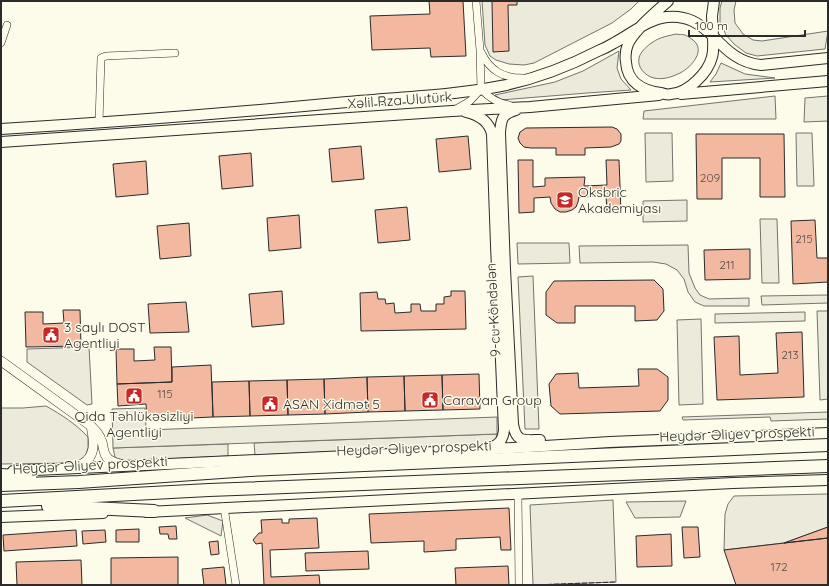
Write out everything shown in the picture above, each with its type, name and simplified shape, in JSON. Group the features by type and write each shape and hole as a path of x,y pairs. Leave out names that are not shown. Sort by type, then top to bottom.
{"highway":[{"name":"Heydər Əliyev prospekti","path":"1,485 79,482 250,470 828,445"},
{"path":"1,502 209,490 828,466"},
{"path":"1,473 79,482"},
{"path":"1,502 154,512"}],"main road":[{"path":"671,94 694,84 702,76 712,59 712,16 714,1"},
{"path":"665,3 633,35 628,44 626,52 627,70 630,78 643,88 654,92 671,94 828,81"},
{"path":"481,89 532,79 596,52 642,26 666,17 686,18 695,22 702,26 732,55 743,61 754,64 770,64 828,58"},
{"name":"Xəlil Rza Ulutürk","path":"1,129 130,121 444,94 481,89"},
{"name":"Xəlil Rza Ulutürk","path":"1,142 530,107 671,94"},
{"name":"9-cu Köndələn","path":"530,107 512,111 504,115 500,124 505,269 514,431 516,435 524,440 610,442"},
{"name":"9-cu Köndələn","path":"452,111 465,112 478,116 489,125 492,134 504,430 501,442 494,447 479,450"},
{"path":"130,121 131,133"},
{"path":"1,473 479,450 610,442 828,433"},
{"path":"1,517 154,512 733,483 828,480"}],"street":[{"path":"476,1 480,50 481,89 487,96 498,103 510,106 530,107"},
{"path":"1,43 7,25"},
{"path":"480,50 491,67"},
{"path":"99,123 101,58 106,56 175,53"},
{"path":"480,72 484,65 488,65 504,75 532,79"},
{"path":"452,111 465,104 481,89"},
{"path":"1,124 1,129"},
{"path":"1,361 91,426 100,436 104,452 109,460 118,464 134,466"},
{"path":"67,469 86,463 91,455 94,444 91,426"},
{"path":"518,494 519,585"},
{"path":"224,508 236,585"}],"shaded area":[{"path":"482,1 639,1 612,23 534,63 524,65 509,64 496,60 490,56 485,45"},
{"path":"722,1 736,1 734,10 735,23 743,34 753,40 762,41 828,31 825,49 757,56 746,53 734,44 726,35 720,22 720,8"},
{"path":"676,34 686,35 697,44 698,53 693,63 685,70 671,77 657,79 642,71 639,65 641,53 656,40"},
{"path":"619,51 617,68 621,79 631,90 501,100 495,95 555,82 583,71"},
{"path":"721,63 745,74 775,78 710,82"},
{"path":"775,96 776,119 643,119 644,111"},
{"path":"828,96 828,121 804,122 805,98"},
{"path":"645,133 672,133 673,181 646,182"},
{"path":"796,133 812,133 814,186 797,186"},
{"path":"687,200 687,221 643,222 643,201"},
{"path":"760,219 777,219 779,283 762,283"},
{"path":"517,243 569,243 570,263 518,264"},
{"path":"688,245 689,273 695,288 700,295 709,299 749,298 749,306 704,306 695,302 688,292 684,279 677,270 666,264 653,262 580,263 579,246"},
{"path":"533,276 539,429 525,429 518,277"},
{"path":"828,295 828,303 762,305 761,296"},
{"path":"817,311 828,311 828,399 820,400"},
{"path":"805,312 805,321 715,323 715,314"},
{"path":"701,319 703,404 679,405 677,320"},
{"path":"89,347 92,404 87,405 27,362 27,349"},
{"path":"46,406 79,428 88,437 88,448 85,457 75,463 1,464 1,408"},
{"path":"145,408 146,430 497,417 497,434 113,448 112,409"},
{"path":"828,412 828,419 771,421 770,417 683,420 682,417"},
{"path":"497,434 498,439 488,445 255,455 254,443"},
{"path":"228,444 228,456 125,461 119,460 115,457 113,448"},
{"path":"828,494 828,527 784,543 724,550 725,514 728,504 734,496"},
{"path":"613,500 616,582 533,585 530,505"},
{"path":"686,501 680,517 635,518 626,502"},
{"path":"207,515 223,521 221,536 185,518"}],"building":[{"path":"429,1 463,1 466,56 431,57 430,48 372,50 370,16 430,14"},
{"path":"492,1 517,1 517,5 508,5 509,51 493,52"},
{"path":"612,127 617,129 621,134 621,141 619,144 611,147 585,148 585,155 556,155 556,148 524,147 518,138 520,132 526,128"},
{"path":"696,134 784,134 785,197 760,197 760,158 722,158 722,199 697,199"},
{"path":"468,136 471,169 439,172 436,139"},
{"path":"361,146 364,179 332,182 329,149"},
{"path":"251,153 253,186 222,189 219,156"},
{"path":"518,160 533,160 533,187 545,186 545,178 585,177 584,186 607,185 606,160 619,160 621,212 607,212 606,196 579,197 576,207 566,212 560,212 555,209 551,203 550,197 534,198 534,212 519,213"},
{"path":"146,161 148,194 116,197 113,164"},
{"path":"407,207 410,240 378,243 375,210"},
{"path":"299,215 301,248 269,251 267,218"},
{"path":"815,220 817,258 828,258 828,282 793,284 791,221"},
{"path":"189,223 191,256 160,259 157,226"},
{"path":"750,249 750,279 705,280 704,250"},
{"path":"654,280 663,289 664,311 657,320 635,321 635,306 575,306 575,323 557,323 546,315 546,292 554,281"},
{"path":"282,291 284,324 252,327 249,294"},
{"path":"451,291 465,291 466,329 361,331 360,293 377,292 378,299 385,299 386,304 394,303 395,313 411,312 411,304 420,304 421,311 436,311 436,304 444,304 444,297 451,296"},
{"path":"186,302 189,332 150,333 148,304"},
{"path":"63,310 80,310 81,346 26,347 25,312 43,312 43,324 64,323"},
{"path":"802,332 804,397 717,400 714,337 739,336 740,375 778,373 776,333"},
{"path":"154,347 171,347 172,382 117,384 116,349 134,349 134,361 155,360"},
{"path":"211,365 213,417 147,420 146,404 118,406 117,384 172,382 172,367"},
{"path":"638,369 657,369 668,377 668,400 660,411 560,414 551,406 549,384 556,374 578,373 579,388 639,386"},
{"path":"479,374 480,409 443,410 442,375"},
{"path":"442,375 443,410 405,411 404,376"},
{"path":"404,376 405,411 368,412 367,377"},
{"path":"367,377 368,412 325,414 324,379"},
{"path":"324,379 325,414 288,415 287,380"},
{"path":"287,380 288,415 250,416 249,381"},
{"path":"249,381 250,416 213,417 212,382"},
{"path":"509,508 511,550 501,550 500,537 456,539 456,550 424,552 424,541 371,543 369,514"},
{"path":"317,518 319,548 270,550 271,577 319,575 320,585 264,585 262,543 256,544 253,540 259,533 262,533 261,520 282,519 282,523 289,523 289,519"},
{"path":"176,526 177,539 169,539 168,534 160,534 159,527"},
{"path":"682,527 698,527 700,557 684,558"},
{"path":"828,527 828,538 784,543"},
{"path":"139,529 139,542 116,542 116,530"},
{"path":"76,530 77,546 4,551 3,535"},
{"path":"105,530 106,542 83,544 82,531"},
{"path":"671,534 672,566 637,567 636,536"},
{"path":"828,538 828,585 736,585 724,550"},
{"path":"218,541 219,554 211,555 209,542"},
{"path":"368,551 369,569 306,571 305,553"},
{"path":"178,557 178,585 111,585 111,558"},
{"path":"81,560 82,585 17,585 16,562"},
{"path":"508,566 509,585 456,585 455,568"},
{"path":"224,567 226,585 204,585 202,569"}],"fence":[{"path":"533,585 616,582"}],"place":[{"name":"Oksbric Akademiyası","path":"565,200"},
{"name":"3 saylı DOST Agentliyi","path":"51,335"},
{"name":"Qida Təhlükəsizliyi Agentliyi","path":"134,396"},
{"name":"Caravan Group","path":"430,400"},
{"name":"ASAN Xidmət 5","path":"270,404"}]}
